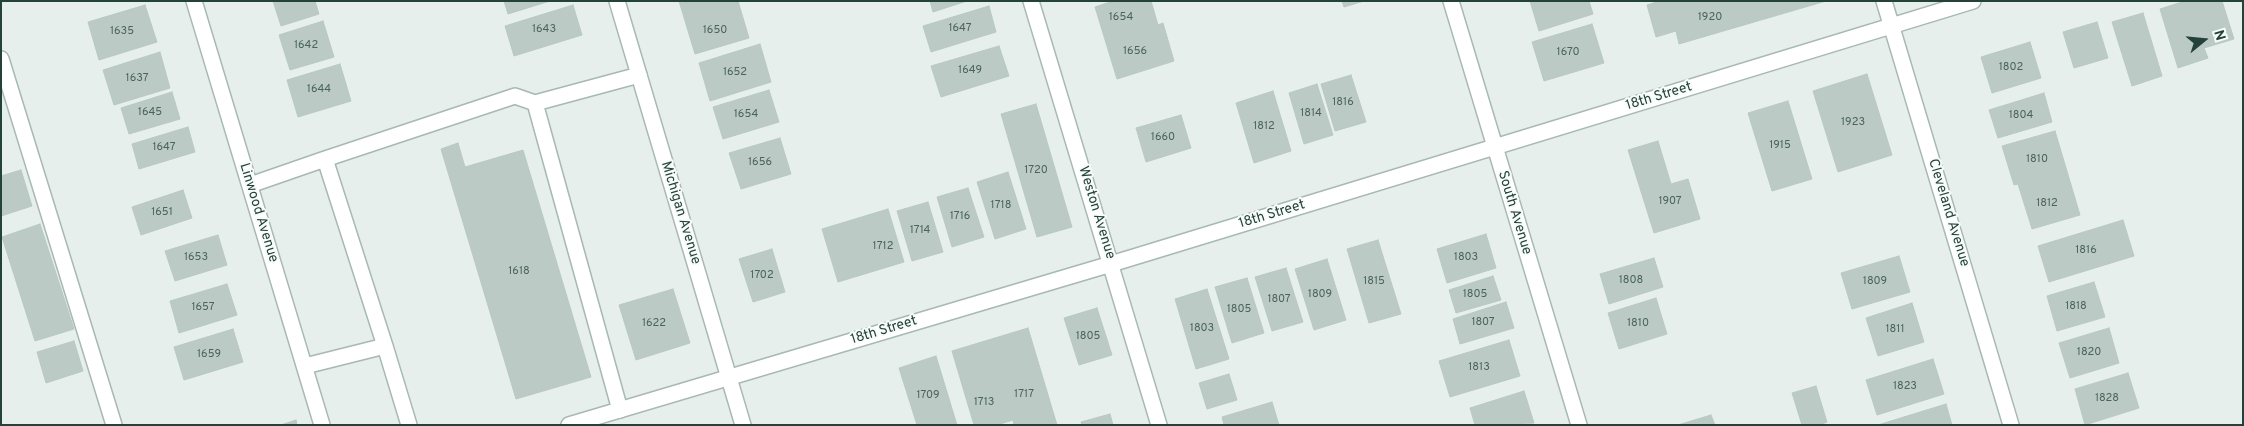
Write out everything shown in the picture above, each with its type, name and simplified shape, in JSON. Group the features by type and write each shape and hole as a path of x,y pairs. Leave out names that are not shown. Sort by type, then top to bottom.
{"street":[{"name":"Linwood Avenue","path":"194,1 322,425"},
{"name":"Michigan Avenue","path":"617,1 743,425"},
{"name":"Weston Avenue","path":"1031,1 1159,425"},
{"name":"South Avenue","path":"1451,1 1578,425"},
{"name":"Cleveland Avenue","path":"1884,1 2011,425"},
{"name":"18th Street","path":"569,425 1111,264 1973,1"},
{"path":"1,59 114,425"},
{"path":"250,185 515,96 534,104 639,75"},
{"path":"534,104 620,410"},
{"path":"325,159 409,425"},
{"path":"305,366 384,346"}],"building":[{"path":"273,1 315,1 319,14 281,26"},
{"path":"504,1 550,1 508,14"},
{"path":"679,1 738,1 749,38 695,54"},
{"path":"930,1 967,1 933,12"},
{"path":"1113,1 1151,1 1158,25 1163,23 1174,61 1117,79 1095,7"},
{"path":"1342,1 1364,1 1344,7"},
{"path":"1530,1 1589,1 1593,14 1539,31"},
{"path":"1660,1 1826,1 1679,44 1676,31 1656,37 1647,5"},
{"path":"2185,1 2222,1 2234,39 2204,48 2208,58 2178,68 2160,9"},
{"path":"145,5 157,42 99,60 88,22"},
{"path":"573,5 582,35 514,56 505,26"},
{"path":"989,6 996,32 931,52 923,26"},
{"path":"2143,13 2162,76 2132,86 2112,22"},
{"path":"323,21 334,57 290,70 279,35"},
{"path":"2097,22 2108,58 2074,68 2063,32"},
{"path":"1592,24 1604,63 1544,81 1532,42"},
{"path":"2030,42 2041,78 1992,93 1981,57"},
{"path":"760,44 771,82 710,101 699,63"},
{"path":"999,46 1009,76 941,97 931,66"},
{"path":"160,52 170,88 114,105 103,70"},
{"path":"340,64 351,101 298,117 287,80"},
{"path":"1867,74 1892,155 1838,172 1813,91"},
{"path":"1351,75 1366,122 1335,131 1321,84"},
{"path":"1317,84 1333,135 1304,144 1289,93"},
{"path":"769,90 779,122 723,139 713,107"},
{"path":"1273,91 1291,151 1254,163 1236,103"},
{"path":"172,92 180,119 129,134 121,108"},
{"path":"2044,93 2052,122 1998,138 1989,110"},
{"path":"1788,101 1812,179 1772,191 1748,113"},
{"path":"1036,104 1072,227 1037,237 1001,114"},
{"path":"1181,115 1191,148 1146,162 1136,128"},
{"path":"188,127 195,152 139,169 132,144"},
{"path":"2055,131 2080,215 2032,229 2018,184 2014,185 2002,146"},
{"path":"780,138 791,174 741,189 729,153"},
{"path":"1658,141 1671,184 1688,179 1700,219 1654,233 1628,150"},
{"path":"458,143 465,167 523,150 591,377 516,399 441,149"},
{"path":"21,170 32,206 1,216 1,176"},
{"path":"1008,172 1026,229 995,239 977,182"},
{"path":"968,188 984,237 952,247 937,197"},
{"path":"183,190 192,218 141,235 132,207"},
{"path":"928,202 943,252 912,261 897,211"},
{"path":"888,209 904,262 838,282 822,229"},
{"path":"2123,220 2134,256 2049,282 2038,246"},
{"path":"40,224 74,329 35,341 2,237"},
{"path":"1486,234 1496,268 1447,283 1437,249"},
{"path":"218,235 227,265 175,281 165,251"},
{"path":"1378,240 1401,314 1369,323 1347,249"},
{"path":"772,249 785,292 753,302 739,259"},
{"path":"1899,256 1910,292 1852,309 1841,273"},
{"path":"1654,258 1663,287 1609,304 1600,274"},
{"path":"1327,259 1346,320 1314,330 1295,269"},
{"path":"1286,268 1303,322 1272,331 1255,277"},
{"path":"1493,276 1501,300 1456,313 1449,290"},
{"path":"1247,278 1264,333 1232,343 1215,287"},
{"path":"2094,282 2105,317 2057,331 2047,296"},
{"path":"227,284 237,315 179,333 170,301"},
{"path":"673,289 690,343 636,360 619,305"},
{"path":"1207,289 1229,359 1196,369 1175,299"},
{"path":"1656,298 1667,334 1619,349 1608,313"},
{"path":"1506,302 1514,328 1460,344 1453,319"},
{"path":"1912,303 1924,342 1878,356 1866,318"},
{"path":"1097,308 1112,355 1079,365 1064,318"},
{"path":"1028,328 1057,425 1014,425 1013,420 997,425 974,425 952,351"},
{"path":"2109,328 2119,363 2070,378 2059,343"},
{"path":"233,329 243,362 184,380 174,347"},
{"path":"1509,340 1520,376 1450,397 1439,361"},
{"path":"74,341 83,371 46,383 37,352"},
{"path":"936,356 957,425 917,425 899,368"},
{"path":"1933,359 1944,394 1877,415 1866,380"},
{"path":"2128,373 2139,408 2085,425 2075,389"},
{"path":"1229,374 1237,400 1207,409 1199,383"},
{"path":"1816,386 1827,422 1820,425 1802,425 1792,393"},
{"path":"1524,391 1534,423 1475,425 1470,408"},
{"path":"1272,402 1279,425 1224,425 1222,417"},
{"path":"1946,404 1952,425 1878,425"},
{"path":"1110,414 1113,425 1082,425 1081,422"},
{"path":"1711,415 1715,425 1678,425"},
{"path":"296,420 297,425 281,425"}]}
